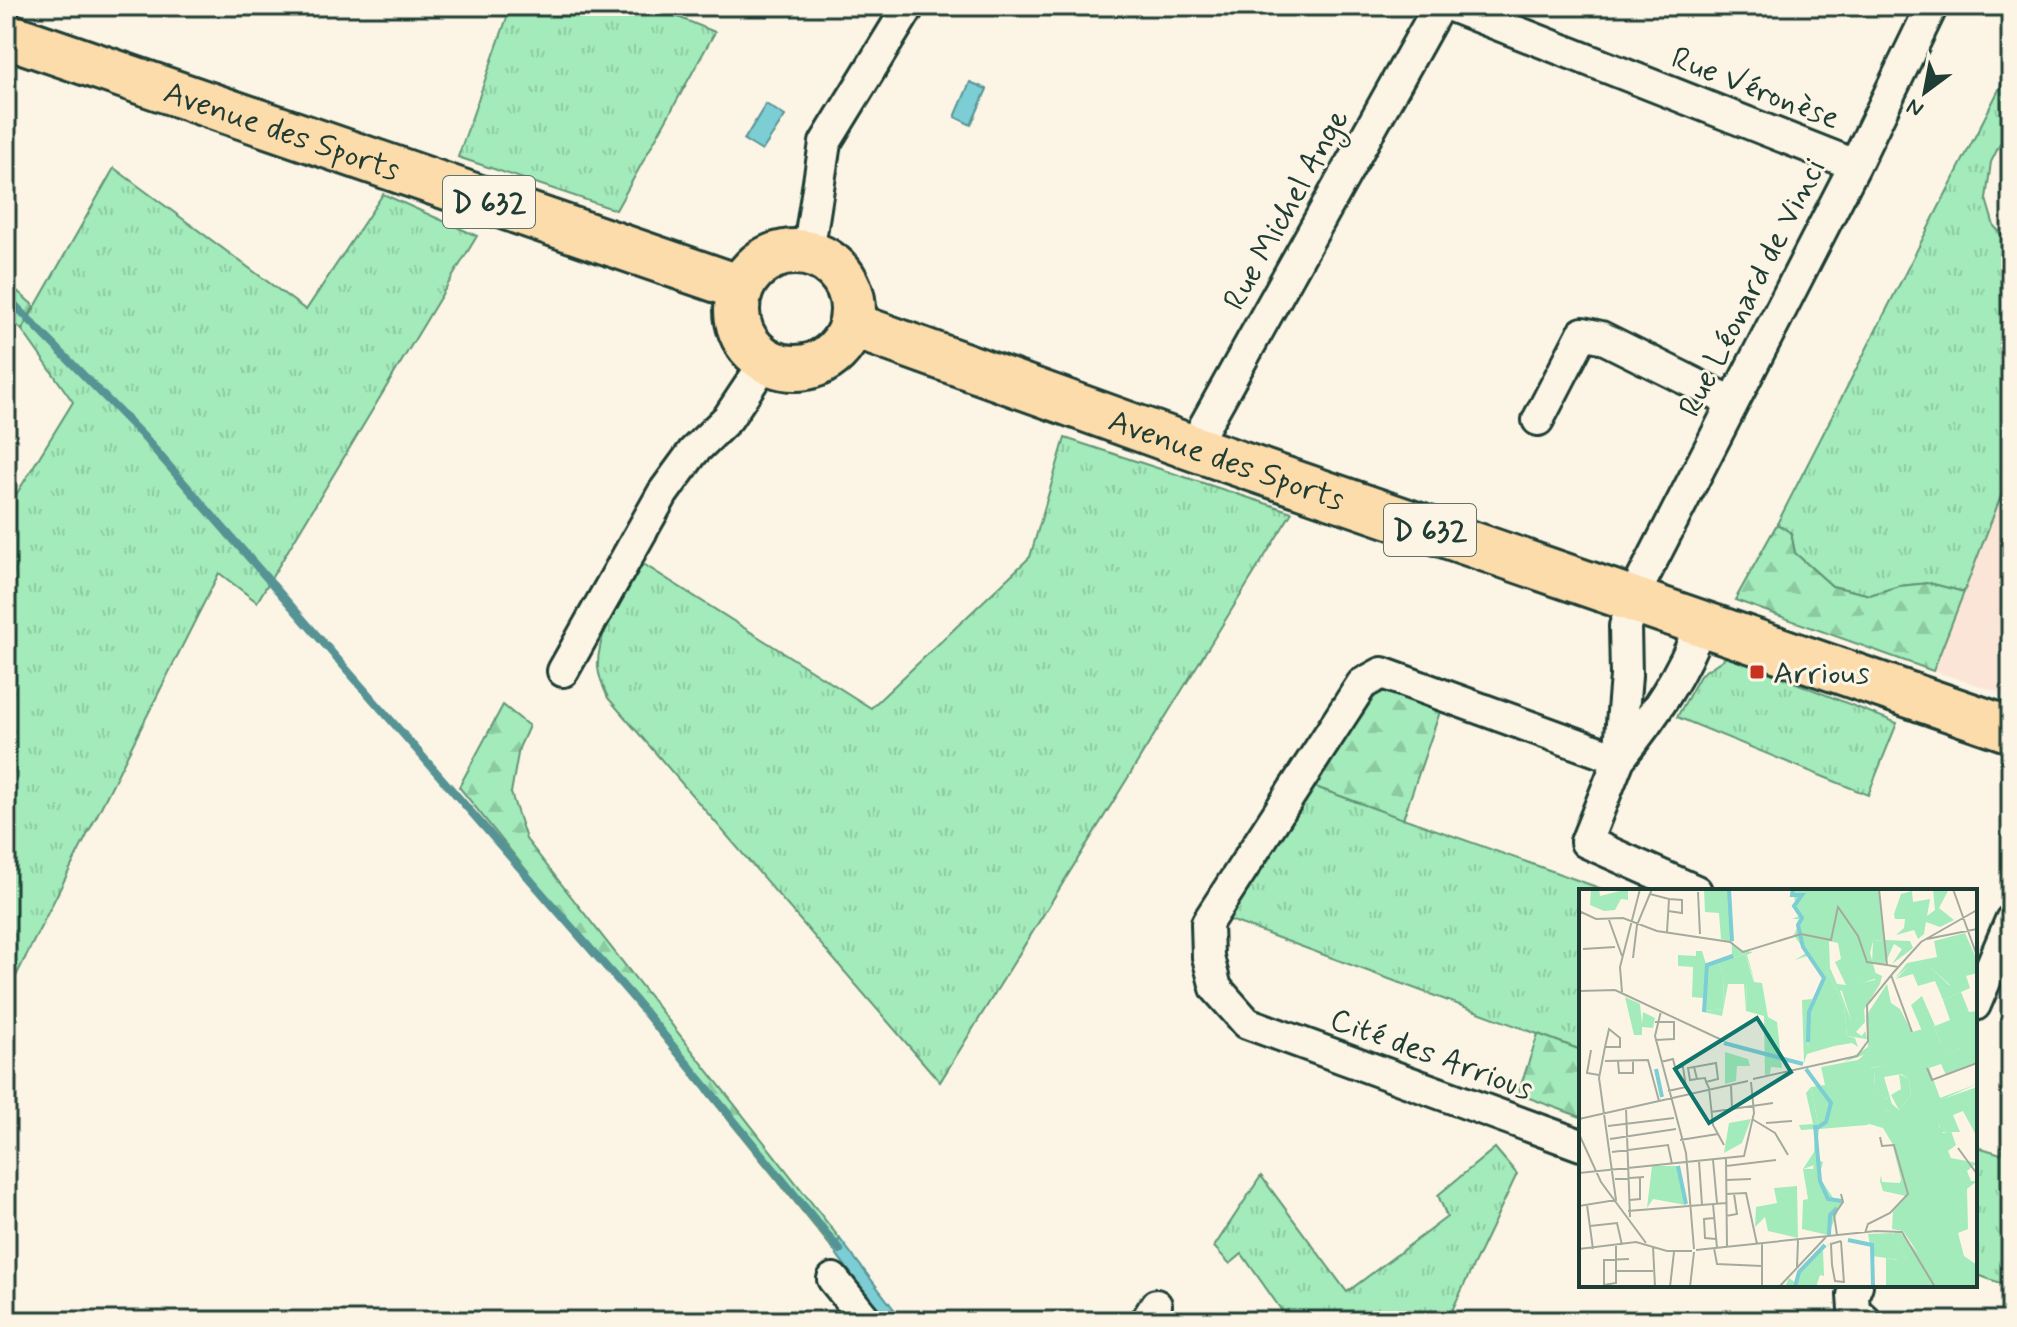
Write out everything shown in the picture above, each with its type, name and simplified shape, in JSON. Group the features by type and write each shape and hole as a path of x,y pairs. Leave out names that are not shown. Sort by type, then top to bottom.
{"main road":[{"name":"Avenue des Sports","path":"6,35 741,288"},
{"path":"791,251 808,253 827,261 841,274 851,292 854,309 852,325 845,341 833,355 818,364 783,368 766,361 748,344 738,321 737,304 749,273 761,262 791,251"},
{"name":"Avenue des Sports","path":"852,325 1196,449 2011,730"}],"street":[{"path":"808,253 825,143 909,6"},
{"name":"Rue Michel Ange","path":"1196,449 1204,427 1439,6"},
{"name":"Rue Véronèse","path":"1451,6 1855,165"},
{"name":"Rue Léonard de Vinci","path":"1633,600 1855,165 1932,6"},
{"path":"1538,420 1583,333 1601,337 1732,402"},
{"path":"563,671 663,493 693,452 728,418 766,361"},
{"path":"1619,759 1626,676 1625,626 1633,600"},
{"path":"1692,889 1586,842 1619,759 1664,700 1691,650 1701,623"},
{"name":"Cité des Arrious","path":"1579,1144 1247,1023 1216,988 1208,957 1207,923 1362,684 1382,673 1619,759"},
{"path":"1977,1000 2011,920"},
{"path":"833,1279 867,1321"},
{"path":"1856,1287 1853,1295 1854,1310 1866,1321"}],"shaded area":[{"path":"2011,471 2011,696 1933,671"}],"green space":[{"path":"511,6 651,6 715,32 616,210 458,157"},
{"path":"2011,66 2011,122 1991,162 1986,199 1994,226 2011,245 2011,470 1964,592 1929,583 1899,586 1870,595 1832,586 1795,553 1791,533 1777,524"},
{"path":"114,168 306,310 383,194 477,236 257,602 219,573 6,996 6,511 73,402 22,330"},
{"path":"6,281 34,306 22,330 6,316"},
{"path":"1065,438 1292,512 940,1082 608,698 599,672 601,642 612,613 640,562 871,708 1030,557"},
{"path":"1777,524 1791,533 1795,553 1832,586 1870,595 1899,586 1929,583 1964,592 1933,671 1735,600"},
{"path":"1728,656 1897,723 1868,795 1677,717 1701,674"},
{"path":"1396,687 1442,706 1403,819 1313,786 1380,689"},
{"path":"503,705 529,726 519,748 511,793 526,839 840,1239 832,1248 459,787"},
{"path":"1313,786 1602,889 1579,889 1579,1049 1227,919"},
{"path":"1538,1034 1579,1049 1579,1116 1518,1094"},
{"path":"2011,1121 2011,1287 1977,1275 1977,1147 2001,1154"},
{"path":"1495,1148 1517,1174 1447,1321 1289,1321 1242,1254 1230,1264 1214,1247 1261,1176 1347,1292 1447,1217 1438,1195"}],"water":[{"path":"970,82 987,89 971,125 955,117"},
{"path":"766,104 785,116 762,151 744,140"},
{"path":"840,1239 903,1321 886,1321 832,1248"}],"waterway":[{"path":"6,296 142,435 636,1001 840,1250"}],"place":[{"name":"Arrious","path":"1757,672"}]}
